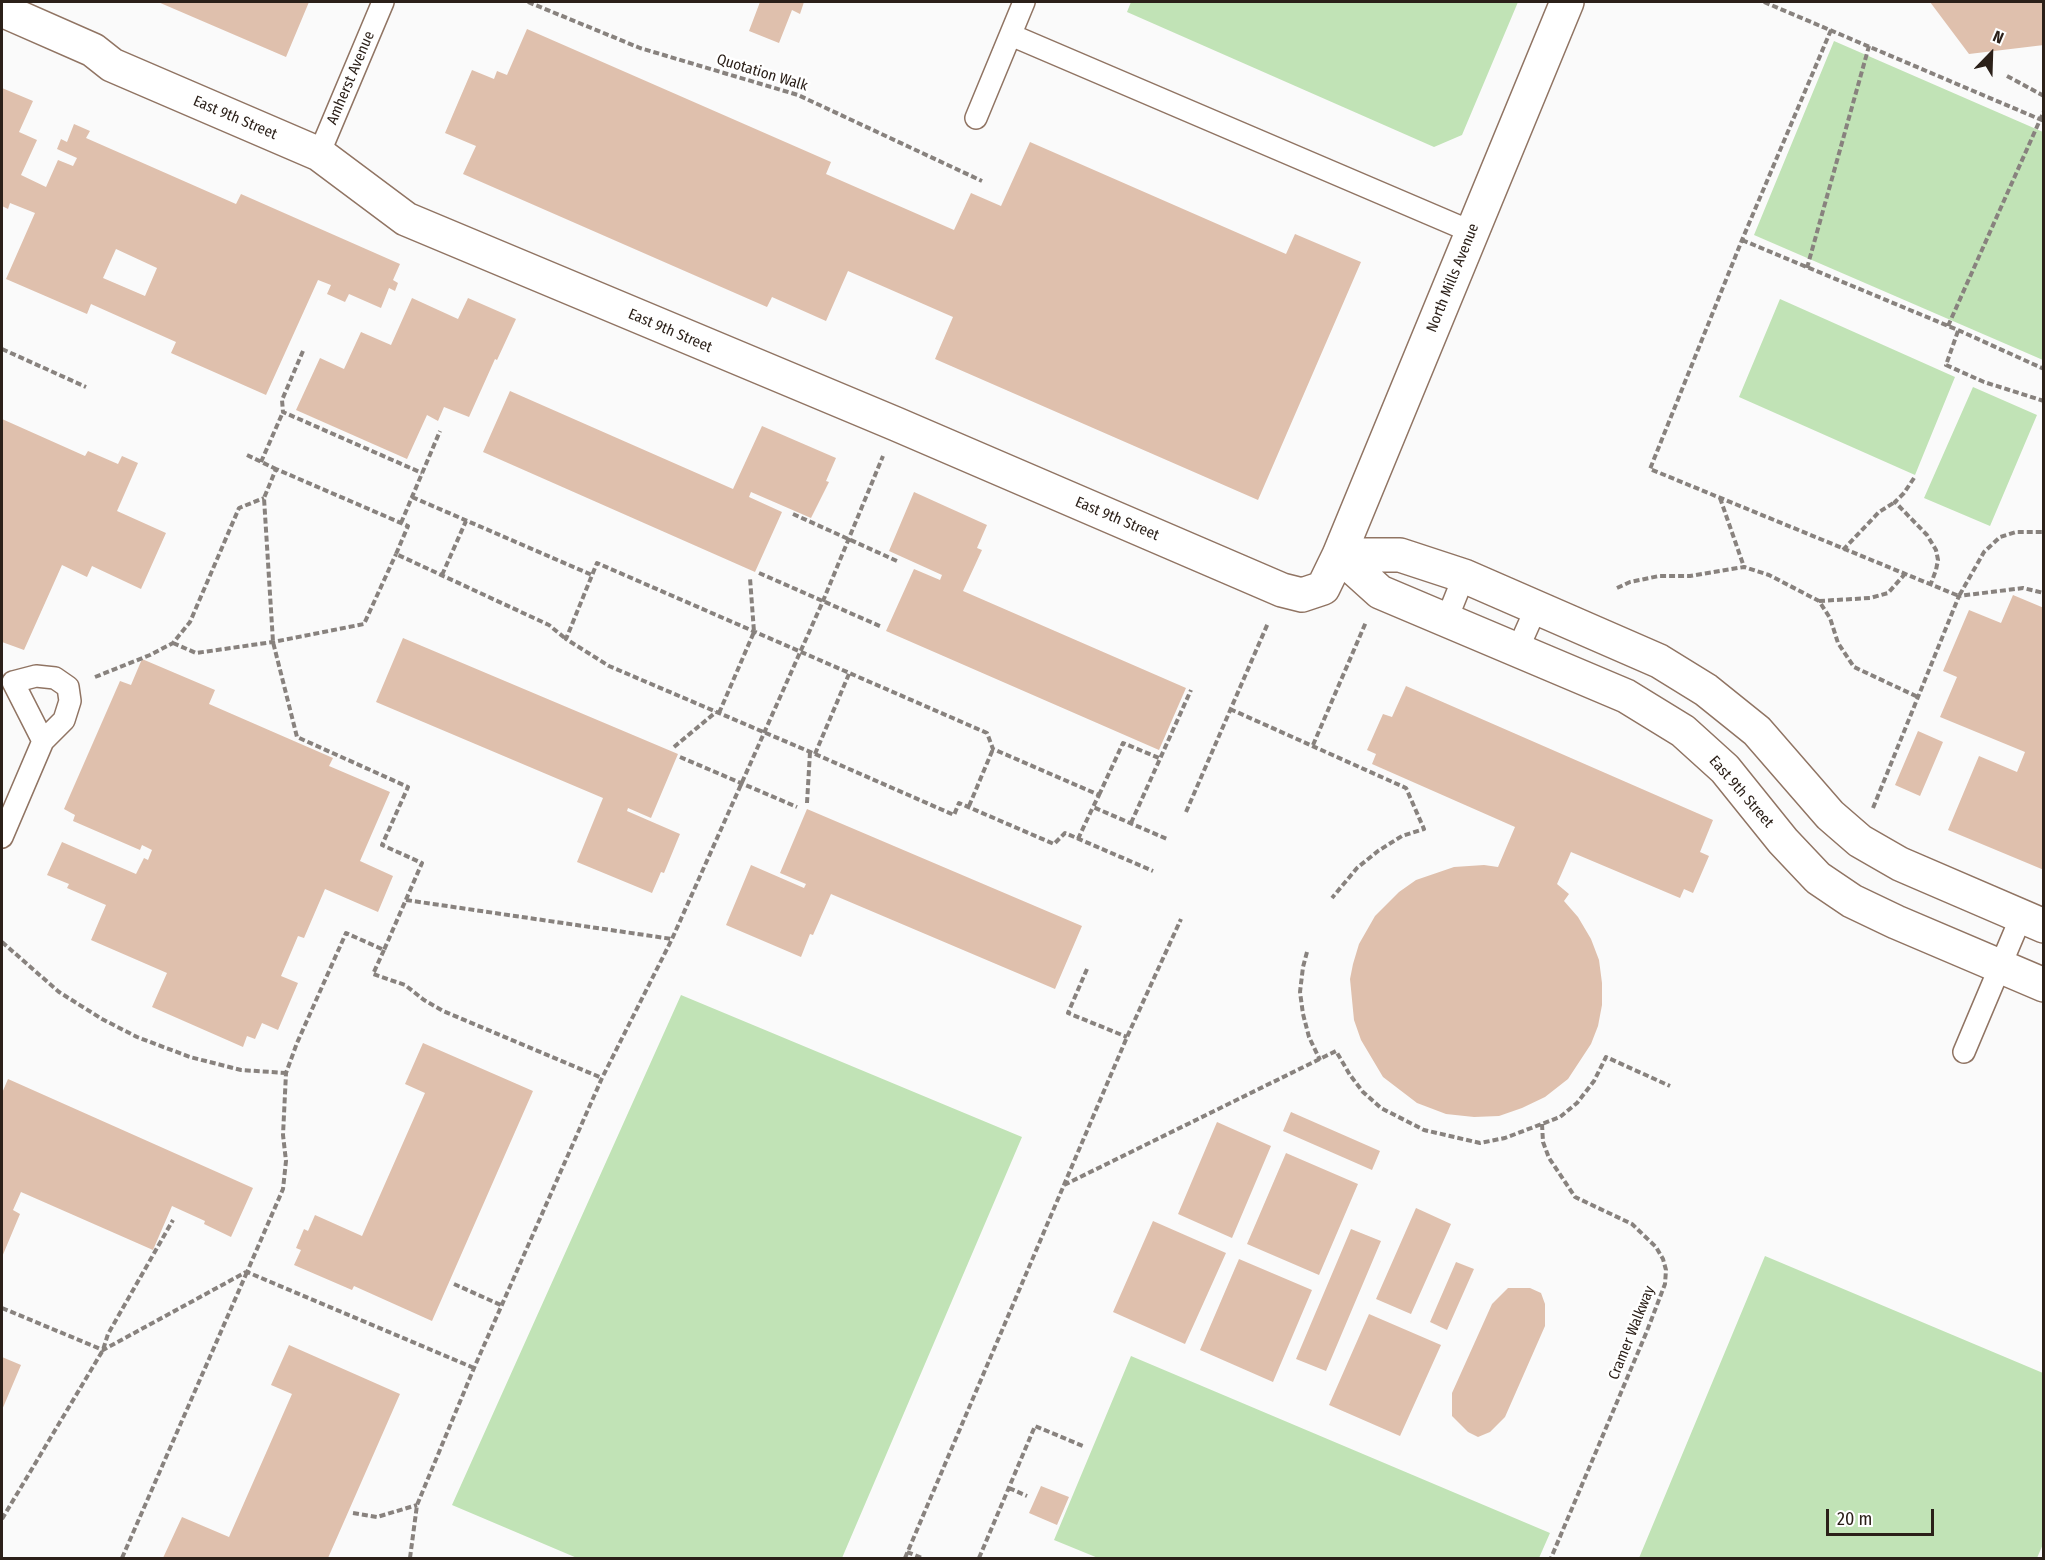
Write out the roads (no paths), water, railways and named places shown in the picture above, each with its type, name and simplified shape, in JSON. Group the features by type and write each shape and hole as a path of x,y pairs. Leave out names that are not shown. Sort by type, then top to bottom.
{"street":[{"name":"North Mills Avenue","path":"1339,555 1568,2"},
{"name":"East 9th Street","path":"2,10 93,50 112,65 319,154 406,219 896,424 1282,590 1302,595 1323,588 1339,555 1380,592 1626,696 1683,731 1725,769 1783,841 1818,878 1852,901 1896,922 2043,985"},
{"path":"1339,555 1400,555 1464,576 1659,661 1706,690 1757,731 1830,814 1860,841 1900,864 2032,922"}],"lane":[{"name":"Amherst Avenue","path":"319,154 383,2"},
{"path":"976,118 1024,2"},
{"path":"1011,35 1472,232"},
{"path":"1446,621 1464,576"},
{"path":"1517,651 1537,606"},
{"path":"2,837 43,741 63,720 70,701 68,687 55,678 36,676 7,680 43,741"},
{"path":"1964,1052 2000,967 2032,922"}]}
